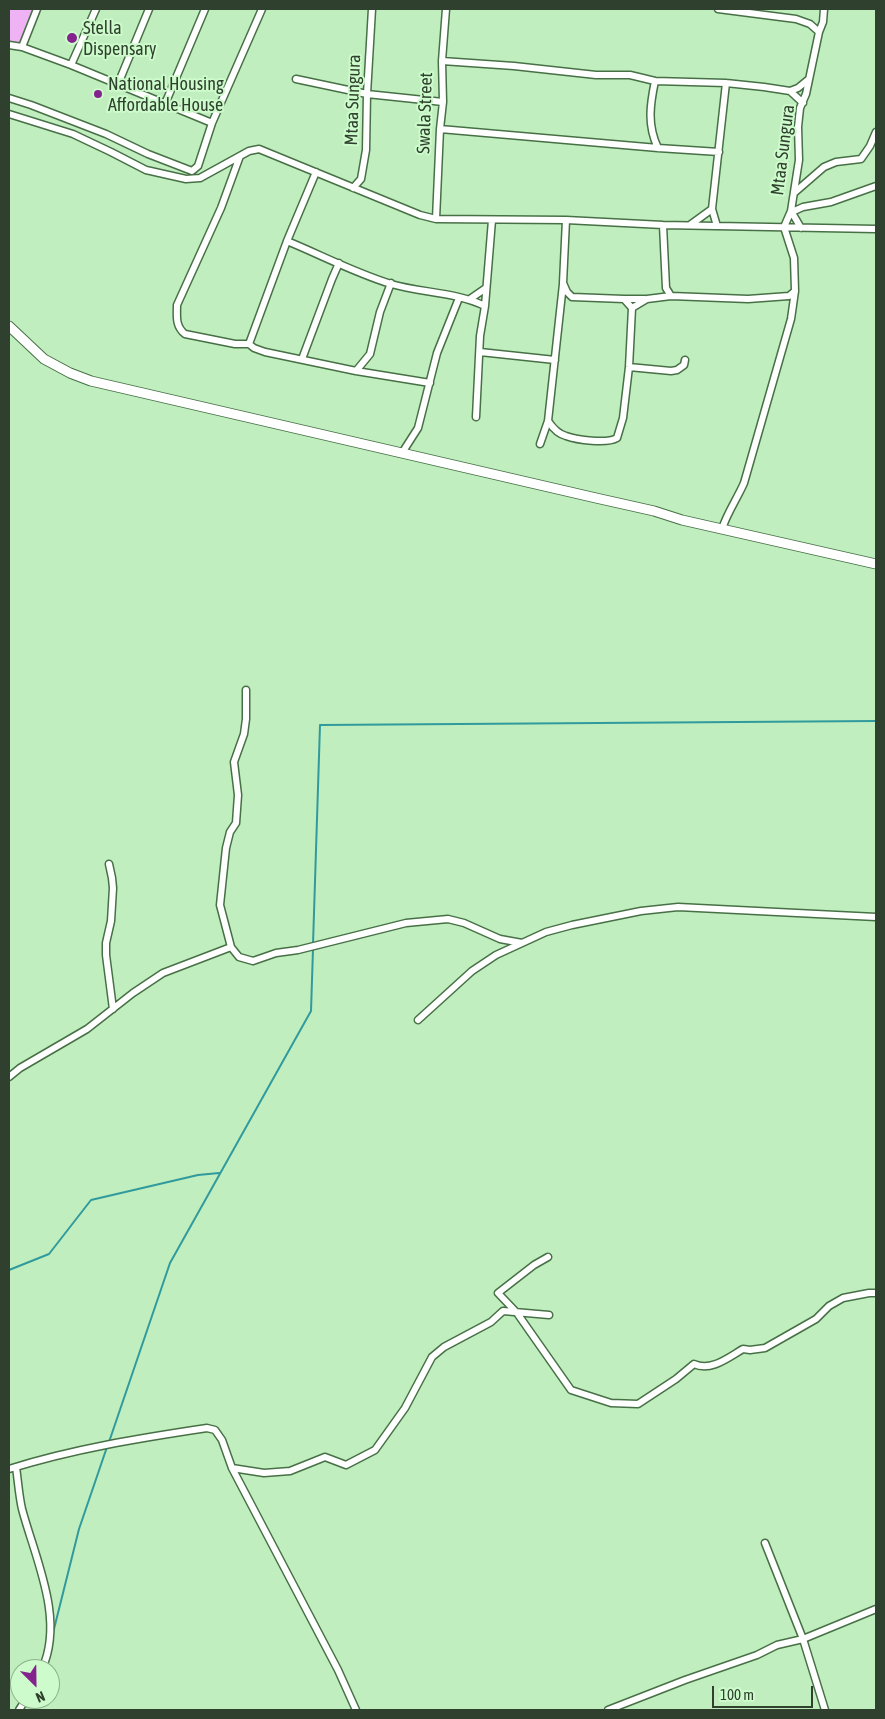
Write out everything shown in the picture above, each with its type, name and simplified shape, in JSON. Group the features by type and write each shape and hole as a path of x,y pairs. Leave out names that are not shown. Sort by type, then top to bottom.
{"street":[{"path":"22,48 37,9"},
{"path":"71,65 96,9"},
{"path":"118,84 149,9"},
{"path":"165,104 205,9"},
{"path":"9,98 106,134 148,154 192,171 198,166 212,123 261,10 267,11 270,9"},
{"name":"Mtaa Sungura","path":"352,188 361,179 364,170 372,9"},
{"name":"Swala Street","path":"436,219 443,102 442,61 446,9"},
{"path":"718,9 796,19 810,24 819,32"},
{"name":"Mtaa Sungura","path":"784,227 792,211 799,160 798,127 800,108 803,103 823,22 824,9"},
{"path":"9,45 71,65 212,123"},
{"path":"442,61 514,66 596,75 630,75 655,81 726,83 790,91 798,88 809,79"},
{"path":"296,79 367,94 443,102"},
{"path":"655,81 651,102 651,126 652,135 658,148"},
{"path":"717,226 712,210 726,83"},
{"path":"790,91 803,103"},
{"path":"9,114 73,134 146,170 186,179 200,178 249,151 259,150 420,215 436,219 566,220 663,225 876,228"},
{"path":"440,129 719,152"},
{"path":"794,194 824,167 836,162 861,159 870,146 876,132"},
{"path":"240,156 220,208 177,305 179,329 185,334 234,344 249,344 265,352 356,371 430,383"},
{"path":"249,344 287,241 316,172"},
{"path":"801,228 792,211 831,202 876,186"},
{"path":"690,225 712,210"},
{"path":"476,417 480,336 485,306 492,220"},
{"path":"540,444 548,421 563,283 566,220"},
{"path":"663,225 666,288 671,296"},
{"path":"722,528 744,483 788,331 795,291 794,258 784,227"},
{"path":"287,241 390,283 470,299 485,306"},
{"path":"302,359 319,310 339,263"},
{"path":"356,371 370,354 380,312 390,283"},
{"path":"563,283 567,292 572,296 624,299 671,296 748,299 789,296 795,291"},
{"path":"470,299 486,288"},
{"path":"659,297 666,288"},
{"path":"402,453 418,428 437,353 459,298"},
{"path":"548,421 556,431 565,436 604,441 617,438 623,418 629,367 632,308 624,299"},
{"path":"632,308 647,299"},
{"path":"9,326 44,359 91,382 876,564"},
{"path":"480,352 555,360"},
{"path":"629,367 677,370 684,365 686,360"},
{"path":"246,690 244,734 234,762 238,795 236,823 230,832 226,848 220,905 230,947 239,957 253,961 276,952 298,950 406,923 448,919 464,923 500,939 522,943"},
{"path":"109,864 113,888 111,922 106,943 106,955 113,1010"},
{"path":"418,1020 472,970 496,954 546,932 572,925 640,911 678,907 876,917"},
{"path":"9,1077 20,1068 86,1029 163,973 230,947"},
{"path":"548,1257 498,1293 517,1313 571,1390 611,1403 638,1404 676,1379 694,1364 701,1368 714,1365 744,1349 765,1348 816,1319 828,1306 844,1298 876,1293"},
{"path":"232,1468 264,1473 290,1471 326,1457 346,1465 375,1450 405,1408 432,1358 444,1347 491,1322 503,1311 549,1315"},
{"path":"9,1470 108,1445 207,1428 215,1430 222,1440 232,1468 338,1670 356,1710"},
{"path":"16,1467 22,1507 39,1561 50,1615 50,1638 46,1659"},
{"path":"765,1543 803,1639 825,1710"},
{"path":"608,1710 757,1655 777,1645 803,1639 876,1609"}],"shaded area":[{"path":"9,9 34,9 22,40 17,45 9,43"}],"waterway":[{"path":"313,944 320,725 876,721"},
{"path":"109,1442 170,1263 311,1011 313,949"},
{"path":"9,1270 49,1254 91,1200 198,1175 219,1173"},
{"path":"52,1637 79,1529 107,1447"}],"place":[{"name":"Stella Dispensary","path":"72,38"},
{"name":"National Housing Affordable House","path":"98,94"}]}
